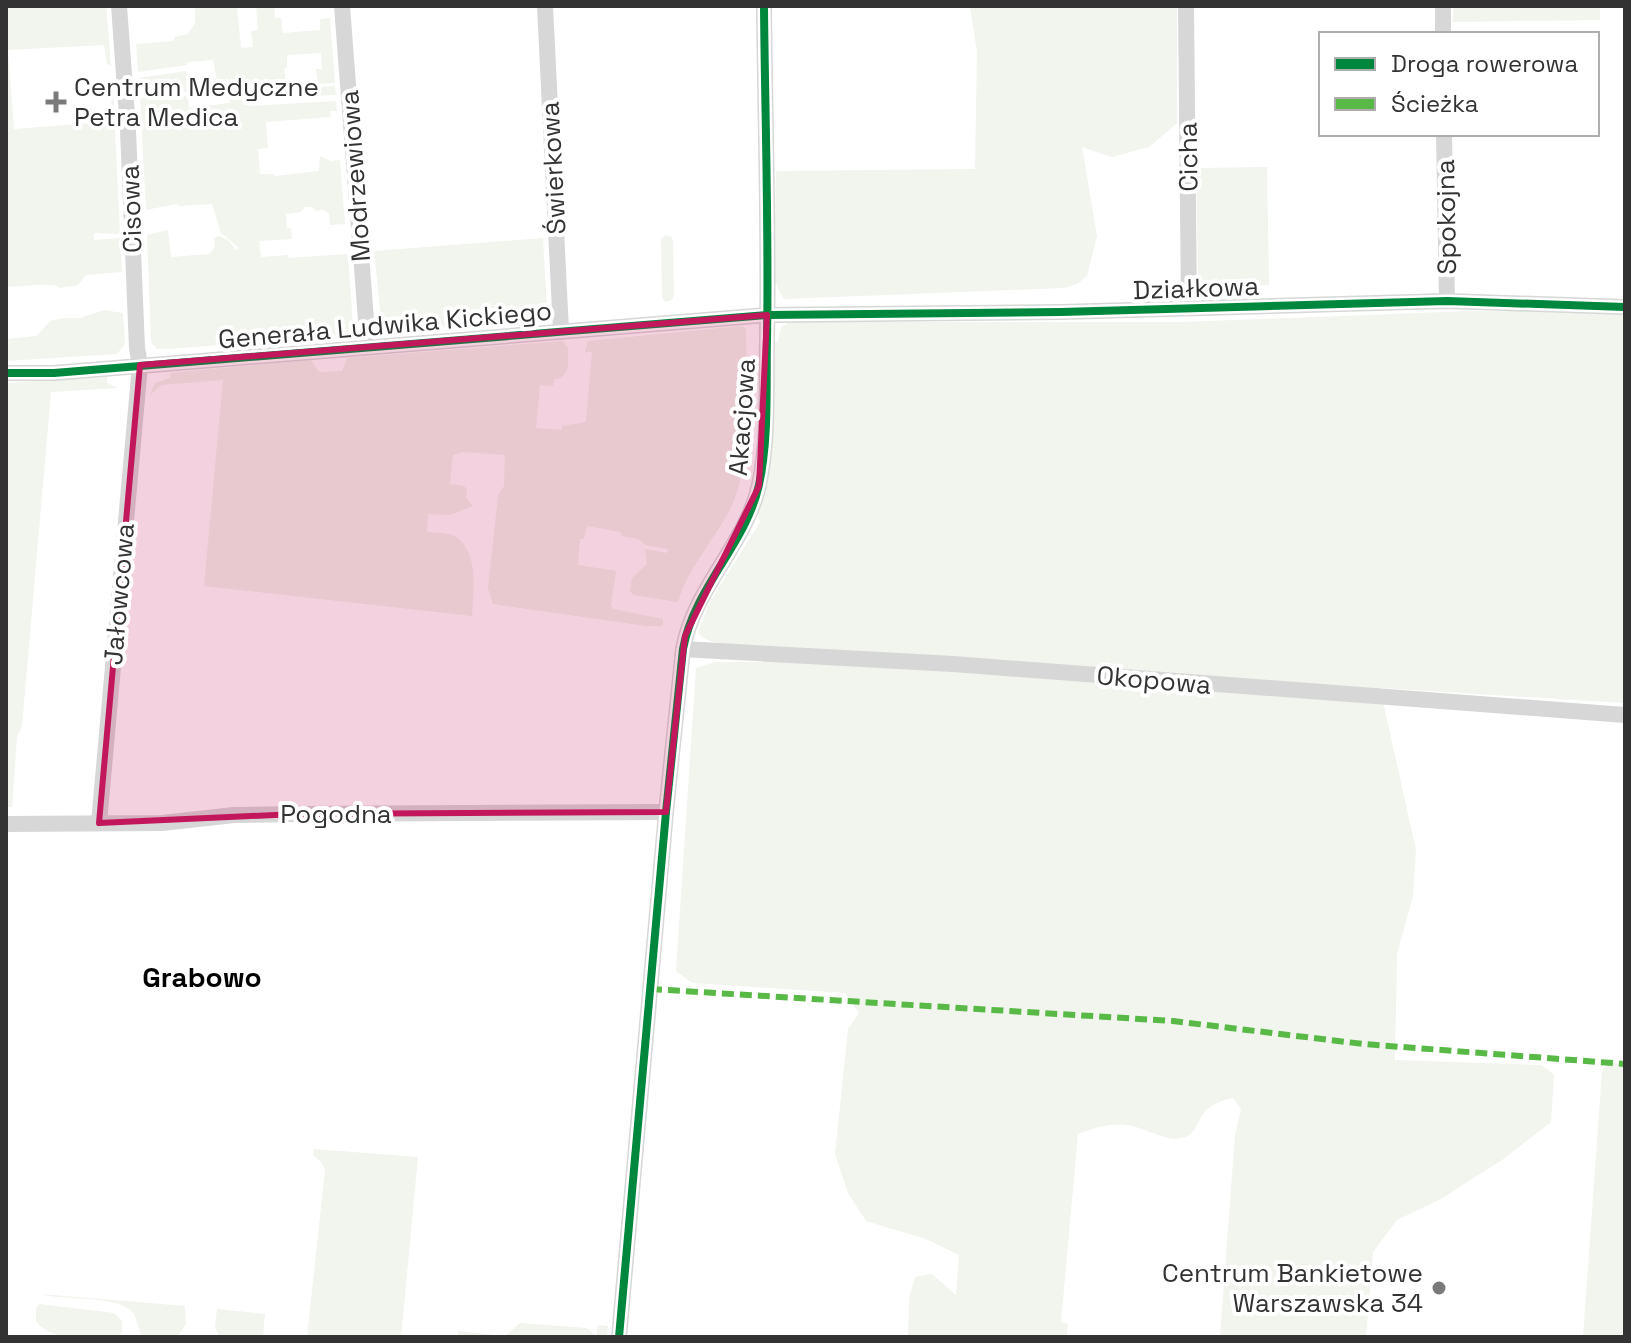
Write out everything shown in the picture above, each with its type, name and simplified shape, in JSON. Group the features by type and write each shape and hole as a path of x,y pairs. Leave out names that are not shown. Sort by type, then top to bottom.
{"street":[{"name":"Cisowa","path":"119,6 140,365"},
{"name":"Modrzewiowa","path":"342,6 368,346"},
{"name":"Świerkowa","path":"545,6 561,331"},
{"name":"Akacjowa","path":"619,1337 666,812 685,636 702,593 752,508 759,486 765,428 767,315 764,6"},
{"name":"Cicha","path":"1186,6 1189,308"},
{"path":"1443,6 1443,32"},
{"name":"Spokojna","path":"1444,136 1447,301"},
{"name":"Działkowa","path":"767,315 1447,301 1625,307"},
{"name":"Generała Ludwika Kickiego","path":"6,373 54,373 767,315"},
{"name":"Jałowcowa","path":"99,823 140,365"},
{"name":"Okopowa","path":"683,649 953,664 1625,715"},
{"name":"Pogodna","path":"6,824 162,823 234,815 666,812"}],"highlighted area":[{"path":"767,315 759,486 685,636 666,812 296,814 99,823 140,365"}],"shaded area":[{"path":"6,6 106,6 111,65 107,64 104,45 8,50 14,129 105,122 106,125 115,124 120,234 94,233 94,240 120,238 122,272 86,275 78,285 60,288 54,285 6,287"},
{"path":"195,6 237,6 241,48 253,47 251,31 258,30 256,6 274,6 275,18 281,18 283,33 320,30 320,19 330,18 335,83 318,84 316,69 322,69 321,53 287,55 287,68 284,69 287,89 335,86 336,95 249,98 249,106 336,101 337,111 330,111 331,117 266,122 268,148 258,149 260,174 275,176 319,171 320,156 331,161 340,160 345,224 330,225 329,214 324,210 305,207 301,212 286,214 292,239 259,241 261,257 348,254 353,325 349,335 169,349 157,349 151,342 147,235 168,230 171,257 210,254 215,246 214,238 219,236 228,240 236,250 239,248 221,233 212,204 176,204 146,210 140,98 188,96 189,108 230,103 228,79 217,80 213,60 138,72 136,44 174,41 174,37 188,34 195,23"},
{"path":"970,6 1177,6 1177,123 1149,147 1112,157 1082,147 1097,236 1087,276 1077,284 1064,288 784,299 777,284 773,285 776,171 975,169 977,52"},
{"path":"1453,6 1600,6 1600,20 1453,22"},
{"path":"186,71 187,92 140,95 139,78"},
{"path":"109,88 113,88 115,122"},
{"path":"1267,167 1269,285 1203,289 1198,274 1196,168"},
{"path":"665,235 671,237 673,242 674,295 672,300 666,302 662,298 661,240"},
{"path":"543,238 547,311 540,319 389,332 382,327 374,251"},
{"path":"104,310 123,313 125,344 117,354 6,361 6,339 37,336 50,321 80,318"},
{"path":"1470,311 1625,314 1625,703 1380,688 1416,850 1413,896 1397,954 1395,1060 1541,1065 1554,1074 1551,1122 1502,1160 1441,1199 1397,1220 1373,1252 1366,1337 1220,1337 1235,1135 1241,1109 1233,1098 1211,1107 1186,1137 1168,1138 1134,1126 1121,1125 1102,1126 1078,1134 1061,1322 1068,1324 1067,1337 908,1337 909,1299 915,1277 932,1274 956,1295 959,1255 926,1239 866,1221 848,1193 835,1154 848,1029 859,1013 845,993 692,983 676,971 696,668 715,662 762,662 762,645 719,643 698,633 708,605 760,522 757,514 770,469 773,343 778,341 781,327 790,322 1184,322"},
{"path":"741,326 746,328 747,419 739,487 726,517 689,576 678,602 633,595 630,591 632,578 647,564 645,549 667,553 668,549 645,545 638,539 621,536 621,532 587,526 584,539 580,539 578,565 616,571 613,609 663,619 663,626 493,604 488,588 498,496 504,486 505,455 463,452 453,455 450,484 464,486 466,498 473,506 450,515 428,514 427,532 456,537 470,556 472,616 204,586 223,380 161,385 150,395 155,383 170,378 170,373 311,360 319,372 342,371 347,358 563,341 568,348 566,372 554,379 553,386 540,385 536,428 562,430 562,426 586,422 592,352 585,352 588,341"},
{"path":"107,377 107,383 118,388 51,392 22,726 17,737 12,807 6,807 6,383"},
{"path":"1609,1063 1625,1064 1625,1337 1583,1337 1602,1071"},
{"path":"314,1149 418,1157 401,1337 307,1337 325,1170 313,1155"},
{"path":"41,1294 185,1306 186,1324 177,1337 143,1337 134,1315 121,1305"},
{"path":"39,1304 114,1313 122,1321 122,1332 117,1337 84,1338 51,1333 36,1321"},
{"path":"217,1309 265,1314 263,1337 219,1337 215,1327"},
{"path":"520,1323 587,1328 596,1336 598,1325 608,1326 607,1337 458,1337 458,1331 505,1336"}],"marked path":[{"path":"650,989 1173,1021 1363,1044 1625,1064"}],"cycle path":[{"path":"619,1337 683,649 698,606 752,506 759,485 764,449 768,257 764,6"},
{"path":"6,373 54,373 767,315 1061,312 1447,301 1625,307"}],"place":[{"name":"Centrum Medyczne Petra Medica","path":"56,102"},
{"name":"Centrum Bankietowe Warszawska 34","path":"1439,1288"}],"district":[{"name":"Grabowo","path":"202,977"}]}
